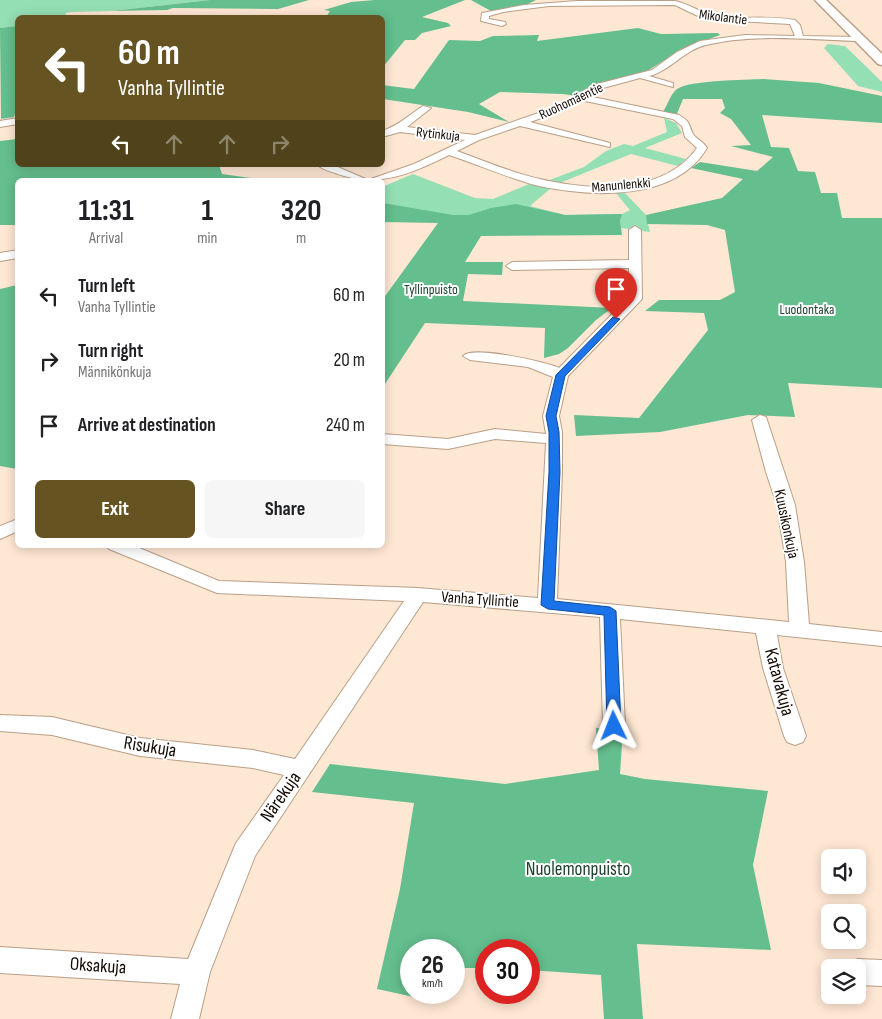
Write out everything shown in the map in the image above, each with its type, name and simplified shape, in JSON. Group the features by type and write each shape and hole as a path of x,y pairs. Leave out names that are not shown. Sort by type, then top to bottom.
{"highway":[{"path":"820,0 882,61"}],"street":[{"name":"Mikolantie","path":"502,24 485,21 485,16 522,4 616,1 675,3 682,4 693,13 722,19 792,22 796,25 800,38"},
{"name":"Ruohomäentie","path":"379,178 418,166 476,138 553,111 600,86 655,72 691,48 703,43 729,38 860,39"},
{"path":"643,76 670,84"},
{"name":"Manunlenkki","path":"450,152 551,185 600,190 657,182 686,166 702,148 700,144 688,135 689,129 686,123 676,117 579,97"},
{"path":"385,133 400,129 407,121 426,108"},
{"path":"0,124 15,122"},
{"path":"520,122 606,145"},
{"name":"Rytinkuja","path":"400,129 476,138"},
{"path":"328,167 358,178"},
{"path":"548,605 554,439 551,416 561,375 635,299 635,230"},
{"path":"0,257 15,254"},
{"path":"512,266 634,264"},
{"path":"470,356 548,367 561,375"},
{"name":"Kuusikonkuja","path":"760,420 774,472 786,505 795,562 799,631"},
{"path":"385,439 448,444 494,434 554,439"},
{"path":"0,533 15,526"},
{"name":"Vanha Tyllintie","path":"122,548 217,586 418,595 548,605 882,640"},
{"name":"Närekuja","path":"185,1019 196,972 245,851 418,595"},
{"path":"610,611 614,726"},
{"name":"Katavakuja","path":"766,627 772,668 794,736"},
{"name":"Risukuja","path":"0,723 52,726 140,747 253,759 300,769"},
{"name":"Oksakuja","path":"0,960 196,972"},
{"path":"866,972 882,973"}],"green space":[{"path":"0,0 210,0 112,11 71,12 66,13 66,15 15,15 15,26 0,28"},
{"path":"210,0 309,0 278,9 173,8 167,10 112,11"},
{"path":"375,0 465,0 422,17 448,23 451,26 422,33 415,40 405,40 385,65 385,15 327,15 330,11 324,10 351,2"},
{"path":"471,0 536,0 528,4 491,11"},
{"path":"15,26 15,113 14,117 1,119 0,28"},
{"path":"638,28 661,34 718,33 720,35 682,49 644,73 599,85 576,96 500,92 479,104 509,122 468,112 385,99 385,85 414,89 449,40 480,41 493,36 539,35 537,41"},
{"path":"828,44 845,46 882,82 882,92 858,86 824,48"},
{"name":"Luodontaka","path":"763,79 819,83 882,96 882,123 762,115 771,147 789,148 798,171 815,172 821,193 837,193 842,218 882,218 882,388 788,383 795,417 748,415 660,432 576,436 574,415 639,418 708,330 704,313 645,311 659,300 720,300 735,292 725,230 707,225 647,224 646,215 722,198 743,179 691,168 700,162 757,171 773,157 731,146 751,145 731,119 720,113 725,108 722,99 683,99 676,116 663,112 675,91 684,86 705,82"},
{"path":"664,118 676,123 682,133 645,148 686,159 678,166 631,154 560,183 547,181 584,167 606,151 624,144 633,146 667,132"},
{"path":"15,139 15,167 220,167 222,174 250,178 15,178 15,225 0,225 0,141"},
{"path":"413,174 475,198 493,199 529,184 551,188 530,206 565,215 622,214 630,210 615,192 623,191 646,215 650,232 621,228 620,220 385,222 385,186"},
{"name":"Tyllinpuisto","path":"385,203 453,215 469,215 491,208 516,204 565,215 622,214 620,220 622,235 481,236 465,262 503,262 502,275 468,274 463,301 612,308 596,320 568,348 559,354 544,358 545,328 425,323 385,384 385,296 438,223 385,222"},
{"path":"15,286 15,469 0,466 0,289"},
{"name":"Nuolemonpuisto","path":"596,728 623,729 620,774 645,779 768,791 753,865 771,950 637,944 643,1019 604,1019 601,975 540,971 540,939 475,939 475,968 465,968 465,939 400,939 400,994 377,989 400,889 414,803 312,792 330,764 505,784 599,770"}],"route":[{"path":"614,726 610,611 548,605 554,472 554,432 551,416 561,375 616,319"}]}
